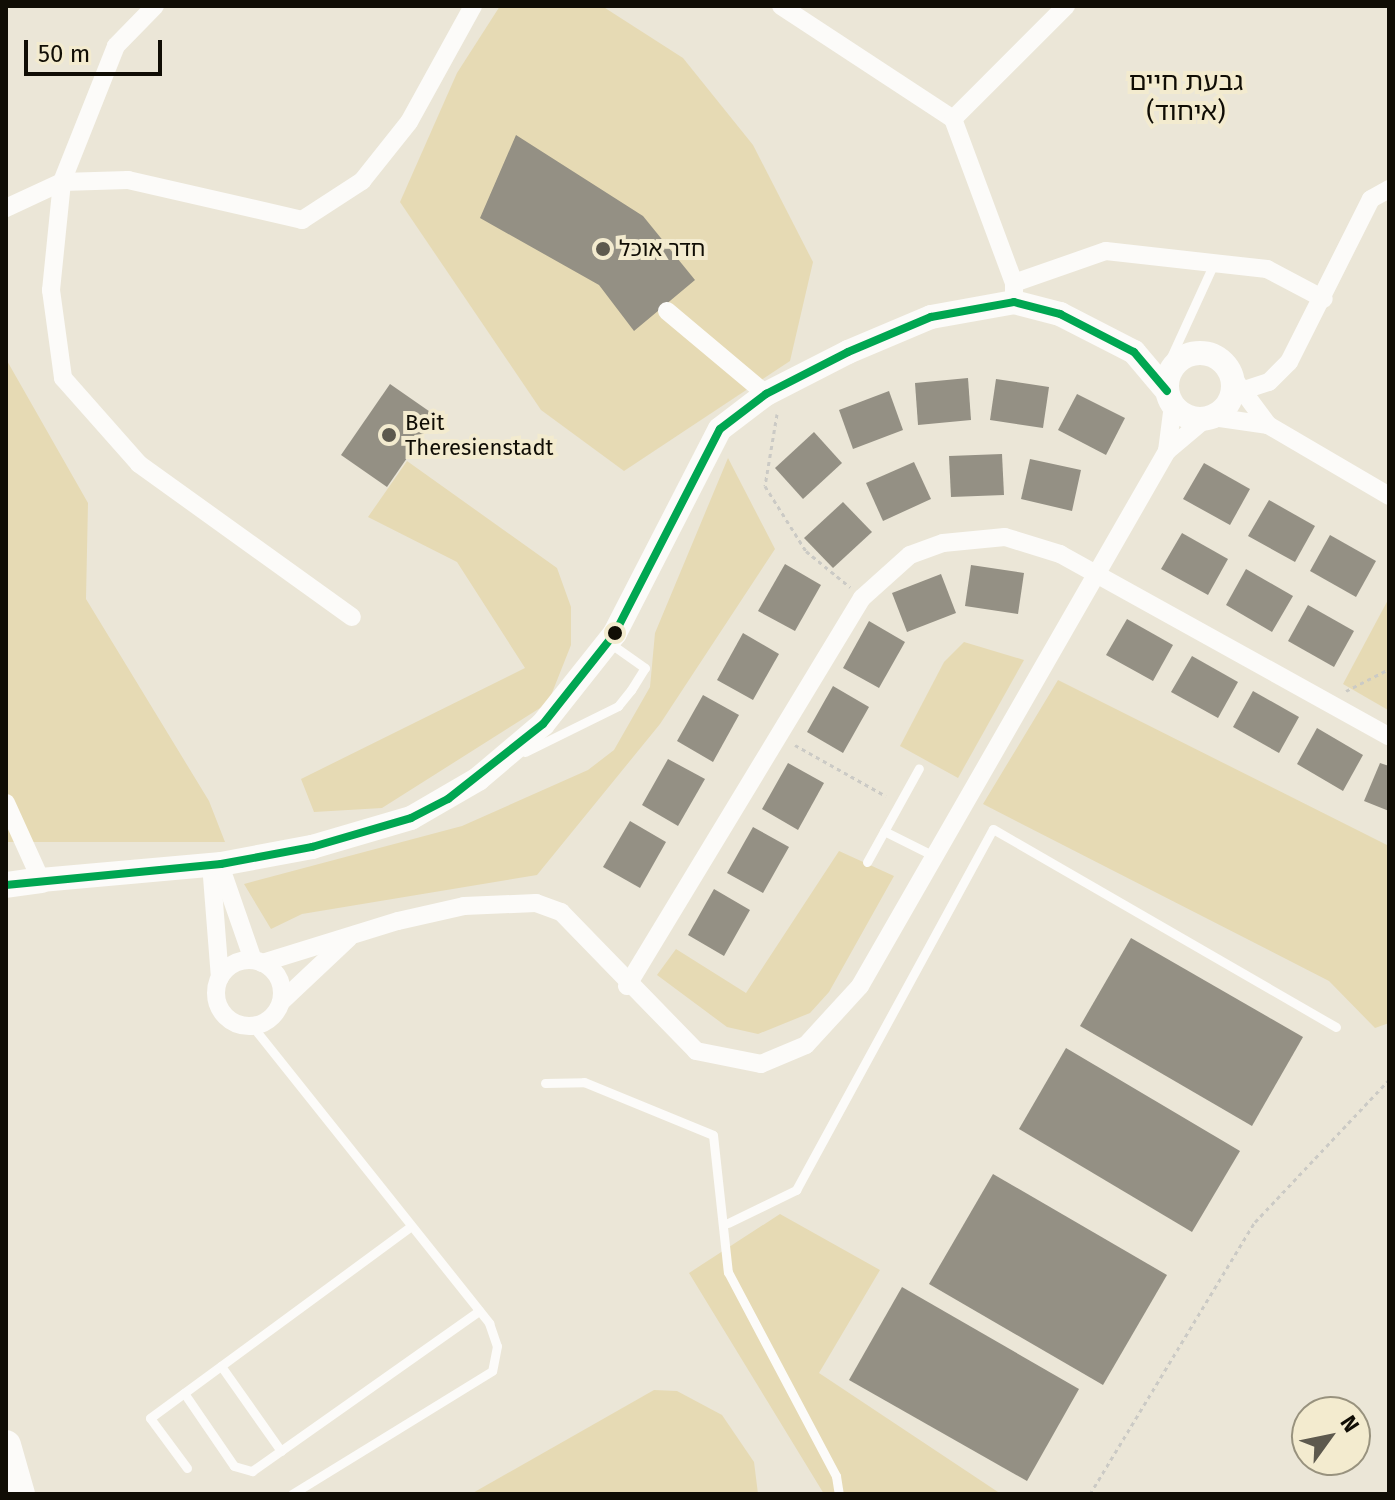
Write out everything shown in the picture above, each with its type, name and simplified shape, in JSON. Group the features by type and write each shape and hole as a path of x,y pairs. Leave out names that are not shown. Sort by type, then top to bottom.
{"main road":[{"path":"8,884 41,880"},
{"path":"6,1445 20,1494"}],"street":[{"path":"155,6 116,46 62,182 51,290 63,378 139,464 352,617"},
{"path":"6,208 62,182 128,180 302,220 362,181 409,122 473,6"},
{"path":"781,6 953,119 1014,293 1134,352 1218,358 1268,425 1389,496"},
{"path":"953,119 1066,6"},
{"path":"1236,383 1269,382 1289,362 1324,299 1371,199 1389,189"},
{"path":"6,803 41,880 216,864 411,818 497,766 543,724 608,642 708,446 766,394 931,317 1014,293 1106,251 1267,269 1324,299"},
{"path":"667,311 766,394"},
{"path":"1134,352 1170,398 1208,418 1268,425"},
{"path":"1167,451 1171,370 1179,356"},
{"path":"220,978 234,964 257,961 464,906 536,903 561,912 676,1036 717,1060 761,1064 784,1057 843,1011 935,857 1167,451 1232,396 1236,383"},
{"path":"627,986 862,598 910,555 972,539 1034,543 1097,573 1389,736"},
{"path":"216,864 257,961 277,975 281,1002"},
{"path":"216,864 219,1008 233,1023 253,1027 273,1017 281,1002 351,936"}],"lane":[{"path":"1179,356 1214,263"},
{"path":"497,766 618,706 645,668 608,642"},
{"path":"867,862 919,768"},
{"path":"728,1223 796,1190 993,829 1336,1027"},
{"path":"884,831 935,857"},
{"path":"253,1027 409,1228 479,1311 497,1346 492,1371 292,1494"},
{"path":"545,1083 584,1082 713,1135 728,1223 728,1272 836,1476 839,1494"},
{"path":"187,1468 150,1418 409,1228"},
{"path":"184,1393 243,1472 281,1451 479,1311"},
{"path":"221,1366 281,1451"}],"path":[{"path":"799,377 771,426 765,486 806,551 862,598"},
{"path":"1324,702 1389,669"},
{"path":"778,735 899,803"},
{"path":"1090,1494 1255,1222 1389,1080"}],"shaded area":[{"path":"500,6 602,6 683,58 753,145 813,262 790,361 624,471 541,410 400,202 457,73"},
{"path":"6,359 88,503 86,599 209,801 225,842 6,842"},
{"path":"728,458 775,549 660,724 537,875 302,914 271,929 244,884 462,826 588,770 614,750 650,687 655,633"},
{"path":"407,461 557,568 571,607 571,645 548,703 382,808 314,812 301,779 525,668 457,562 368,517"},
{"path":"1389,598 1389,707 1388,710 1343,684"},
{"path":"964,642 1024,660 958,778 900,746 944,662"},
{"path":"1058,680 1389,846 1389,1023 1375,1028 1329,981 983,804"},
{"path":"839,851 894,876 829,992 810,1013 758,1034 727,1027 657,975 676,949 746,993"},
{"path":"780,1214 880,1270 819,1373 1001,1494 824,1494 689,1273"},
{"path":"654,1390 677,1391 722,1415 754,1462 758,1494 471,1494"}],"building":[{"name":"חדר אוכל","path":"516,135 643,216 695,280 634,331 599,285 480,218"},
{"path":"968,378 971,420 918,425 915,383"},
{"path":"996,379 1049,387 1043,428 990,420"},
{"name":"Beit Theresienstadt","path":"390,384 436,416 387,487 341,455"},
{"path":"889,391 903,430 853,449 839,410"},
{"path":"1077,394 1125,418 1106,455 1058,430"},
{"path":"814,432 842,463 803,499 775,468"},
{"path":"1002,454 1004,495 951,497 949,456"},
{"path":"1030,459 1081,470 1072,511 1021,499"},
{"path":"914,462 931,499 883,521 866,483"},
{"path":"1204,463 1250,489 1230,525 1183,499"},
{"path":"1269,500 1315,526 1295,562 1248,536"},
{"path":"843,502 872,532 833,568 804,538"},
{"path":"1182,533 1228,559 1208,595 1161,569"},
{"path":"1330,535 1376,561 1356,597 1310,571"},
{"path":"785,564 821,585 795,631 758,611"},
{"path":"971,565 1024,573 1018,614 965,606"},
{"path":"1246,569 1293,596 1272,632 1226,605"},
{"path":"941,574 956,613 907,632 892,593"},
{"path":"1308,605 1354,631 1334,667 1288,641"},
{"path":"1127,619 1173,645 1153,681 1106,655"},
{"path":"869,621 905,642 879,688 843,668"},
{"path":"743,633 779,654 753,700 717,680"},
{"path":"1192,656 1238,682 1218,718 1171,692"},
{"path":"833,686 869,707 843,753 807,732"},
{"path":"1253,691 1299,717 1279,753 1233,727"},
{"path":"703,695 739,715 713,762 677,741"},
{"path":"1317,728 1363,755 1343,791 1297,764"},
{"path":"668,759 705,779 678,826 642,805"},
{"path":"788,763 824,783 798,830 762,809"},
{"path":"1380,763 1389,766 1389,811 1364,801"},
{"path":"630,821 666,842 640,888 603,867"},
{"path":"753,827 789,847 763,893 727,873"},
{"path":"714,889 750,910 724,956 688,935"},
{"path":"1131,938 1303,1037 1252,1126 1080,1026"},
{"path":"1066,1048 1240,1151 1192,1232 1019,1129"},
{"path":"993,1174 1167,1275 1103,1385 929,1284"},
{"path":"902,1287 1079,1389 1027,1481 849,1380"}],"transit line":[{"path":"6,885 221,864 312,847 411,818 448,799 543,724 615,633 720,429 766,394 848,352 931,317 1014,302 1060,314 1134,352 1167,391"}],"place":[{"name":"חדר אוכל","path":"603,249"},
{"name":"Beit Theresienstadt","path":"389,435"}],"district":[{"name":"גבעת חיים (איחוד)","path":"1186,97"}]}
